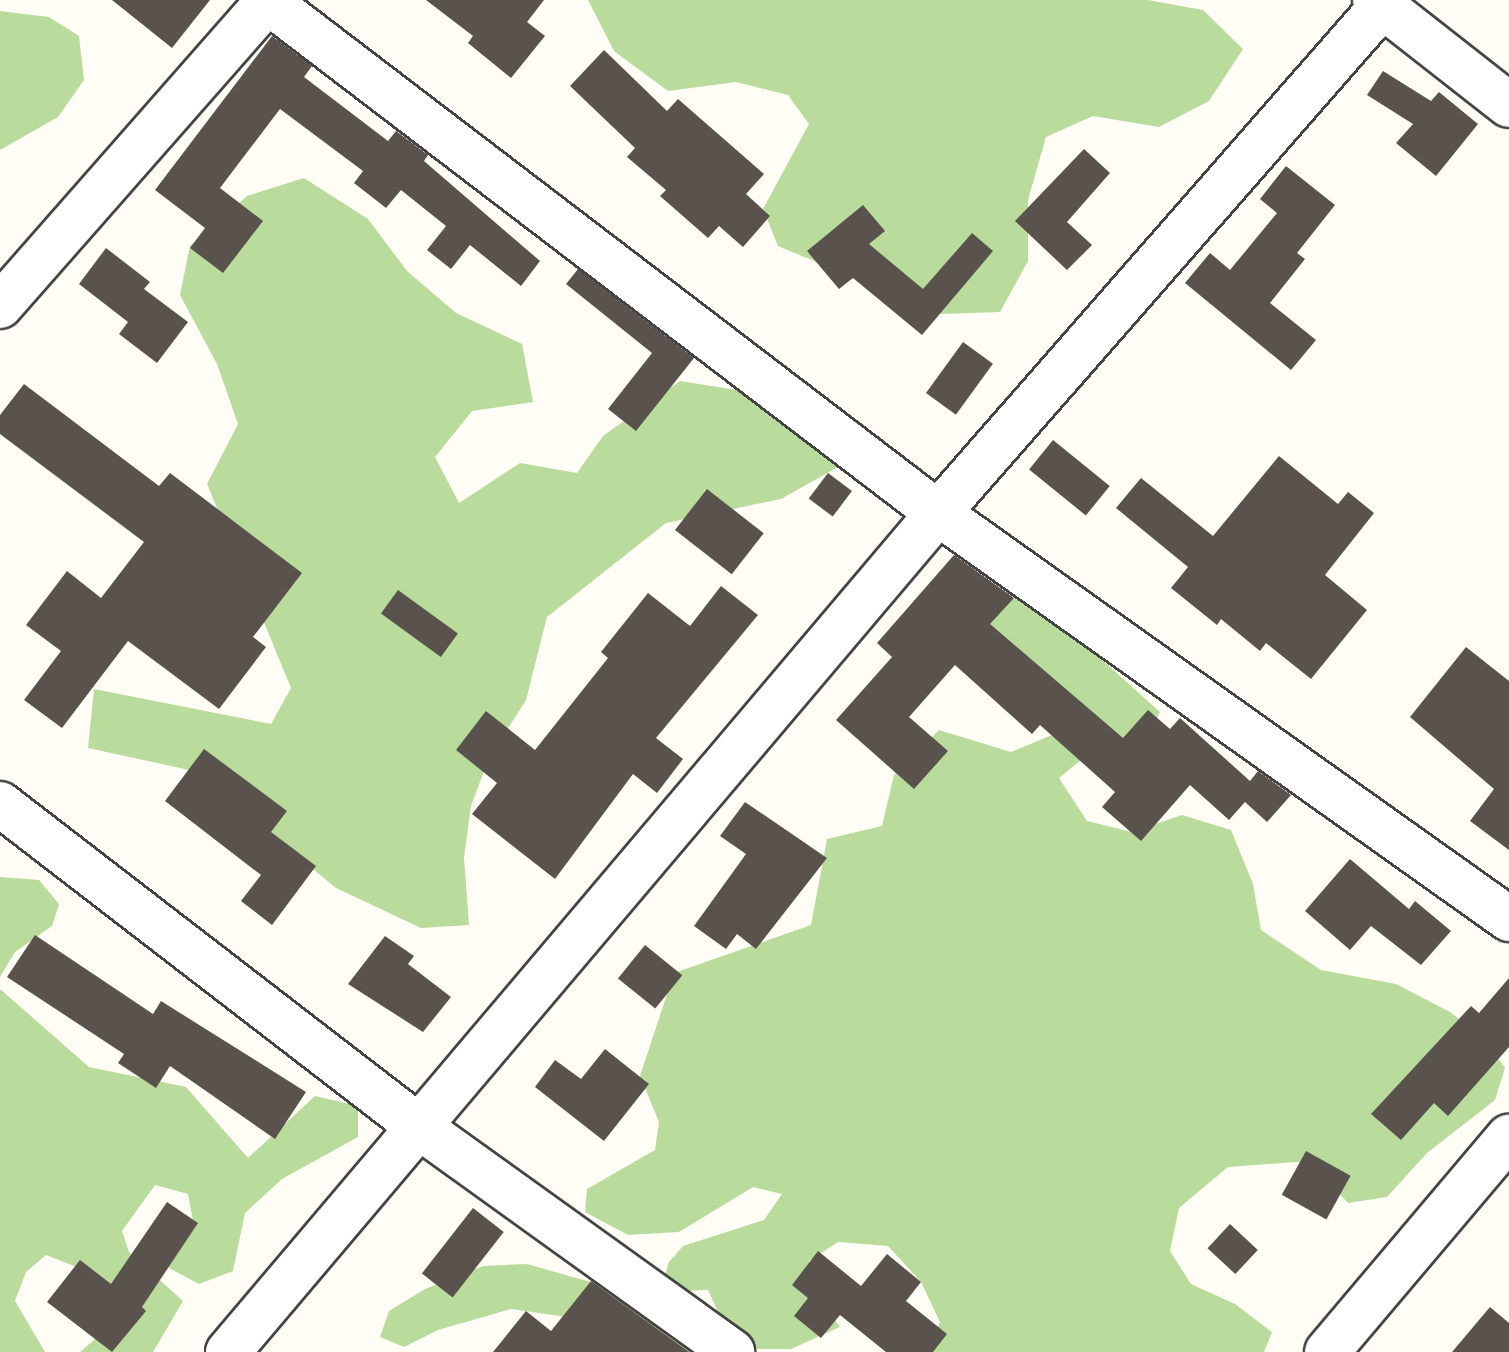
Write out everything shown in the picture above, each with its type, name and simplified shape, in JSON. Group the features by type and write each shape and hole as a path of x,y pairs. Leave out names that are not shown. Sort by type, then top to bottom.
{"street":[{"path":"0,306 268,0 938,513 1509,919"},
{"path":"228,1352 938,513 1379,3 1509,105"},
{"path":"0,804 418,1126 732,1352"},
{"path":"1327,1352 1509,1137"}],"green space":[{"path":"588,0 1148,0 1203,10 1243,49 1209,101 1159,127 1093,116 1046,137 1028,200 1028,261 1000,312 941,314 778,246 763,209 809,124 788,95 736,82 668,91 614,51"},
{"path":"0,11 49,17 79,36 84,80 58,117 0,150"},
{"path":"304,178 368,219 407,271 456,313 522,344 533,402 472,411 435,457 459,503 520,463 577,473 603,436 680,381 775,396 838,467 781,499 666,523 547,617 526,700 489,758 471,806 464,857 469,925 421,928 336,888 194,771 88,748 94,689 271,724 291,688 207,484 238,424 217,364 180,295 190,246 247,196"},
{"path":"991,593 1042,606 1160,712 1148,736 1093,750 1059,778 1087,821 1132,832 1182,815 1231,830 1253,884 1261,930 1321,970 1396,984 1450,1012 1484,1038 1505,1068 1495,1100 1427,1153 1387,1197 1348,1203 1309,1161 1228,1167 1179,1208 1170,1251 1191,1284 1235,1304 1272,1332 1264,1352 928,1352 940,1322 921,1282 888,1246 838,1242 809,1261 812,1287 840,1327 791,1349 735,1349 708,1290 660,1292 669,1262 683,1246 764,1220 782,1194 753,1187 679,1232 628,1235 585,1212 587,1189 655,1150 659,1122 640,1076 674,973 811,925 827,839 882,826 894,775 939,730 1011,752 1064,730 956,630"},
{"path":"0,877 39,880 59,904 52,926 15,952 0,977"},
{"path":"0,989 89,1067 186,1087 248,1158 315,1096 358,1106 358,1137 282,1179 245,1213 233,1271 199,1284 156,1261 193,1221 188,1194 155,1185 122,1231 129,1252 183,1301 153,1352 80,1352 109,1327 79,1268 46,1255 26,1272 15,1301 45,1352 0,1352"},
{"path":"527,1264 640,1296 704,1352 653,1352 567,1317 511,1309 438,1330 404,1347 380,1337 389,1311 425,1289 483,1266"}],"building":[{"path":"112,0 210,0 172,48"},
{"path":"426,0 544,0 527,22 545,36 511,78 468,43 473,36"},
{"path":"272,36 312,66 304,77 388,141 396,131 428,155 424,161 540,261 521,286 470,245 451,269 427,250 446,226 401,190 386,208 354,183 363,171 280,109 220,188 263,221 223,273 190,248 205,228 155,190"},
{"path":"604,50 667,111 678,99 764,174 746,194 770,216 743,247 719,226 708,238 660,196 666,190 627,157 635,148 570,86"},
{"path":"1383,71 1431,101 1439,92 1478,124 1436,176 1396,143 1413,124 1367,95"},
{"path":"1084,149 1110,173 1067,222 1092,245 1067,270 1015,221"},
{"path":"1286,166 1335,205 1297,253 1305,259 1270,303 1316,340 1291,370 1185,283 1210,253 1230,270 1277,213 1260,199"},
{"path":"863,205 885,231 869,244 923,289 972,233 993,251 922,335 853,278 839,289 807,251"},
{"path":"106,248 150,282 144,289 188,322 157,363 119,334 128,322 79,284"},
{"path":"578,269 694,358 636,431 608,409 652,353 566,284"},
{"path":"963,342 993,364 956,415 926,393"},
{"path":"24,384 159,486 170,473 302,573 253,637 266,647 219,709 128,641 62,728 24,700 61,651 26,625 67,571 101,598 144,542 0,434 0,415"},
{"path":"1053,440 1110,486 1086,515 1029,470"},
{"path":"1279,456 1338,504 1348,492 1374,513 1325,575 1367,610 1311,679 1266,643 1260,651 1221,619 1217,625 1171,588 1188,567 1116,508 1141,478 1213,536"},
{"path":"828,473 852,491 833,517 809,499"},
{"path":"707,489 764,533 732,574 675,530"},
{"path":"954,555 1014,598 990,624 1123,738 1148,710 1170,729 1180,718 1250,781 1258,771 1291,795 1267,822 1245,802 1229,820 1190,785 1141,841 1102,807 1115,792 1040,725 1032,734 955,665 909,717 948,751 914,789 836,720 892,657 877,643"},
{"path":"721,586 758,615 656,738 683,759 657,793 633,774 555,879 472,814 497,783 456,750 486,711 535,750 608,658 601,652 648,593 690,626"},
{"path":"398,590 458,633 441,657 381,613"},
{"path":"1466,647 1509,681 1509,850 1470,821 1494,789 1410,717"},
{"path":"204,749 287,811 271,832 316,866 272,925 241,901 261,875 165,801"},
{"path":"745,802 827,858 756,949 737,934 726,949 694,926 746,854 720,836"},
{"path":"1350,859 1409,909 1415,901 1451,931 1421,965 1371,926 1350,950 1305,911"},
{"path":"35,935 153,1014 161,1001 306,1092 275,1139 170,1066 156,1088 118,1063 124,1054 7,977"},
{"path":"385,936 414,956 408,964 451,997 423,1032 348,984"},
{"path":"645,945 682,975 655,1009 618,978"},
{"path":"1509,978 1509,1047 1448,1116 1434,1103 1401,1140 1371,1114 1471,1006 1479,1013"},
{"path":"605,1049 649,1084 604,1141 535,1087 555,1060 581,1079"},
{"path":"1306,1151 1351,1176 1326,1219 1282,1195"},
{"path":"167,1202 198,1223 142,1307 146,1311 112,1352 47,1302 80,1260 111,1284"},
{"path":"473,1208 504,1232 453,1297 422,1273"},
{"path":"1230,1224 1258,1250 1235,1274 1207,1248"},
{"path":"818,1251 861,1286 887,1254 921,1282 906,1301 947,1334 933,1352 886,1352 840,1315 821,1338 794,1316 808,1298 792,1285"},
{"path":"591,1281 689,1352 493,1352 526,1311 551,1331"},
{"path":"1490,1307 1509,1323 1509,1352 1452,1352"}]}
